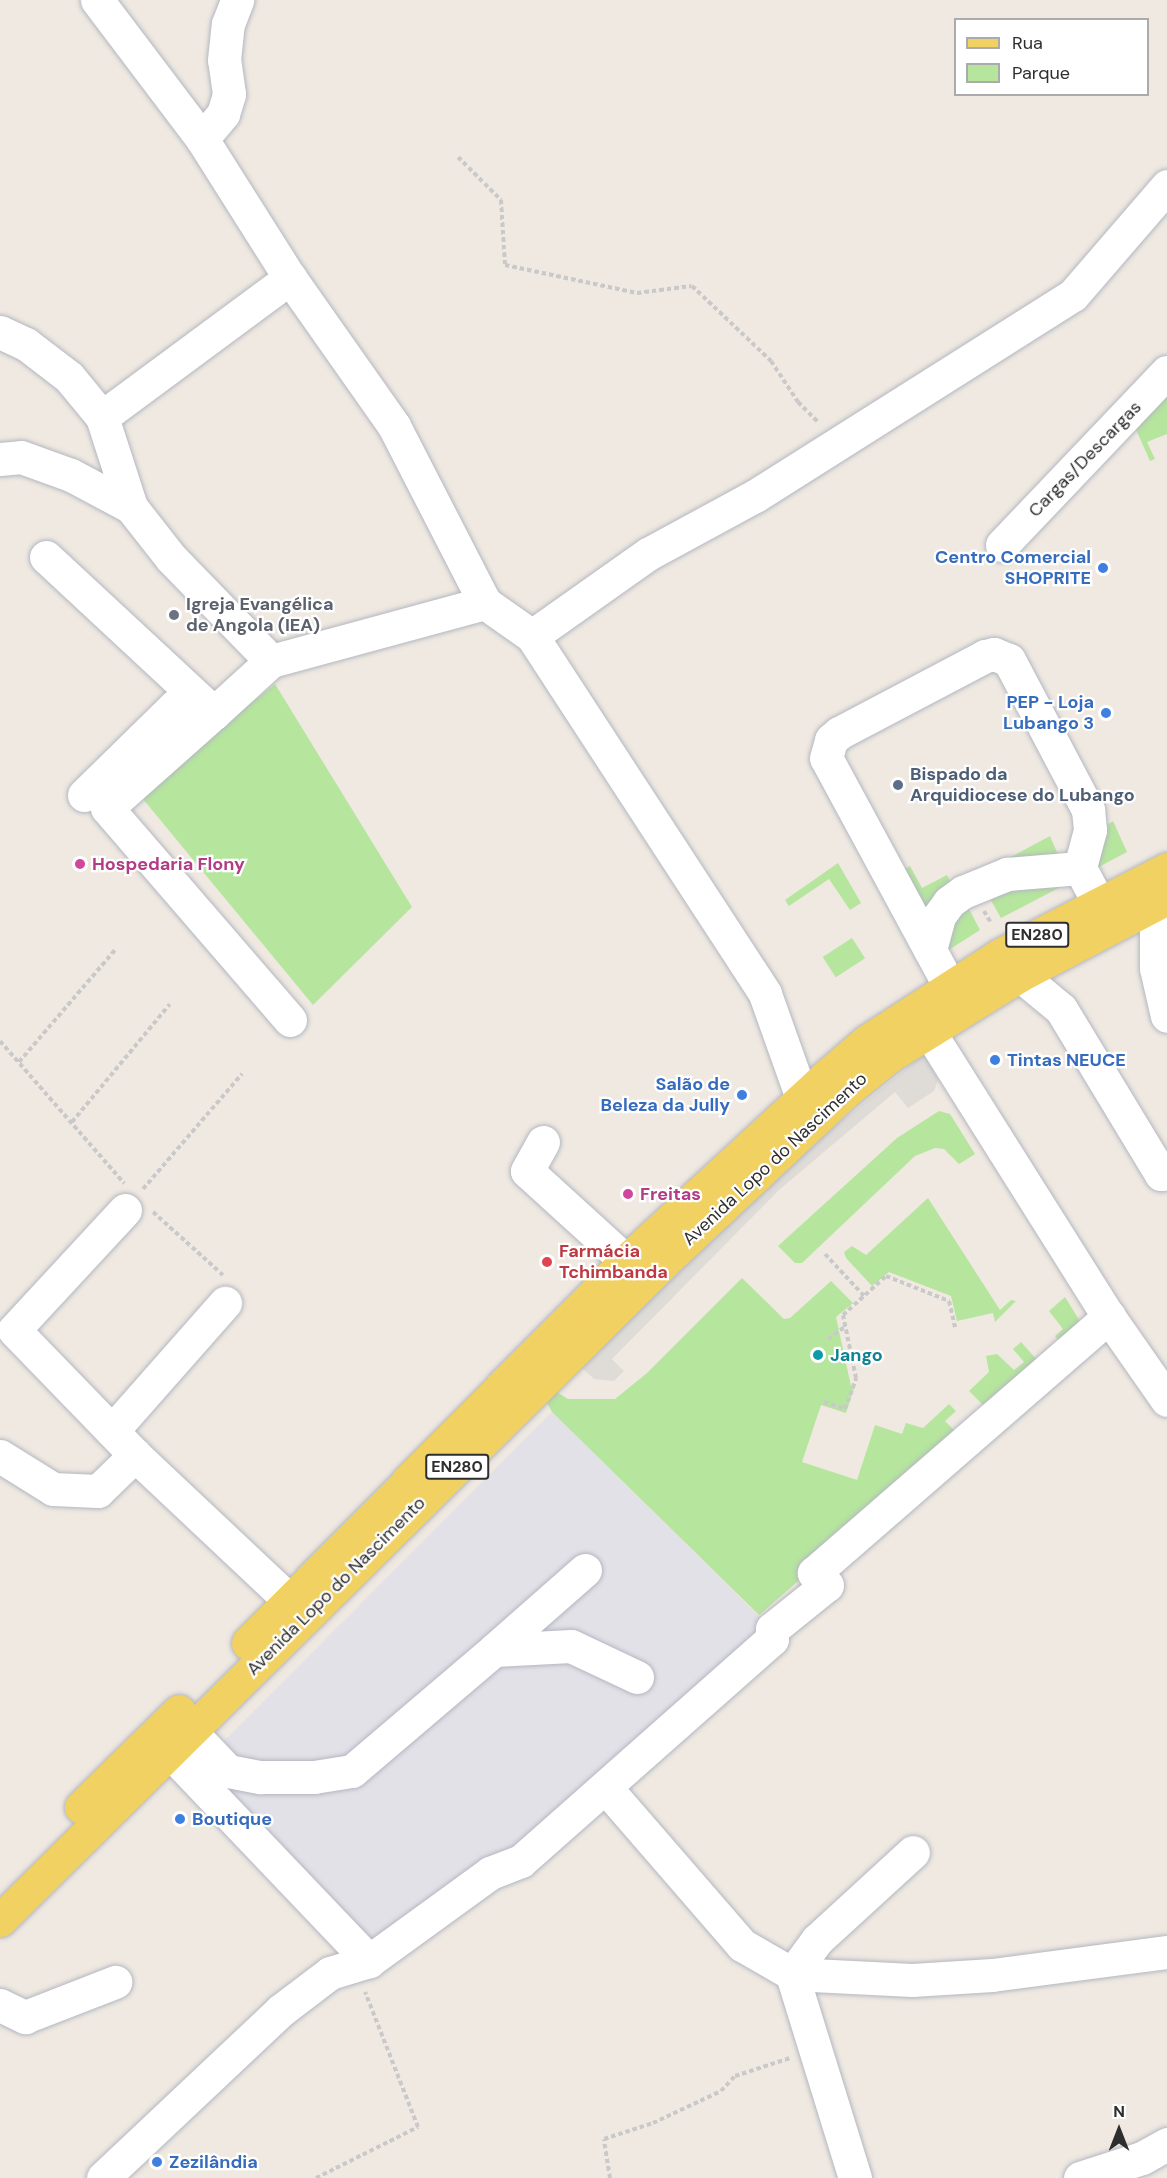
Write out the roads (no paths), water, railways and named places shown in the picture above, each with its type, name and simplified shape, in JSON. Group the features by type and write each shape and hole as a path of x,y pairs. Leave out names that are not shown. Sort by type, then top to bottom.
{"main road":[{"name":"Avenida Lopo do Nascimento","path":"0,1920 180,1742 296,1607 626,1261 802,1098 867,1041 950,987 1098,902 1167,869"},
{"name":"Avenida Lopo do Nascimento","path":"0,1888 801,1131 891,1055 928,1030 1020,975 1164,900"}],"street":[{"path":"97,0 202,139 290,278 394,426 485,603 532,636 765,994 802,1098"},
{"path":"202,139 223,114 229,94 224,60 228,24 237,0"},
{"path":"532,636 648,554 755,496 1073,295 1167,186"},
{"path":"102,417 290,278"},
{"path":"0,332 26,344 62,371 102,417 131,507 171,558 271,661"},
{"name":"Cargas/Descargas","path":"1002,545 1167,372"},
{"path":"0,459 21,458 71,475 131,507"},
{"path":"46,558 214,713"},
{"path":"290,1020 107,808 271,661 485,603"},
{"path":"950,987 826,758 831,740 839,733 985,656 1001,656 1009,660 1088,810 1090,830 1080,868 1098,902"},
{"path":"84,795 176,706 214,713"},
{"path":"930,950 939,916 949,902 963,892 1007,874 1080,868"},
{"path":"1164,900 1156,968 1167,1016"},
{"path":"1020,975 1060,1009 1161,1174 1167,1171"},
{"path":"928,1030 1109,1317 1167,1400"},
{"path":"543,1142 526,1171 626,1261"},
{"path":"130,1203 14,1330 135,1455 296,1607"},
{"path":"112,1431 225,1303"},
{"path":"103,2178 280,2012 330,1973 362,1964 490,1873 521,1861 772,1639 772,1629 827,1586 814,1573 1109,1317"},
{"path":"3,1463 53,1489 98,1491 135,1455"},
{"path":"180,1742 228,1771 260,1778 314,1778 352,1771 585,1570"},
{"path":"494,1650 571,1646 636,1677"},
{"path":"180,1742 362,1964"},
{"path":"606,1788 742,1945 792,1974 912,1980 992,1975 1167,1952"},
{"path":"792,1974 817,1940 913,1852"},
{"path":"792,1974 855,2178"},
{"path":"0,2005 25,2017 115,1982"},
{"path":"1089,2177 1142,2158 1167,2144"}],"place":[{"name":"Centro Comercial SHOPRITE","path":"1103,568"},
{"name":"Igreja Evangélica de Angola (IEA)","path":"174,615"},
{"name":"PEP - Loja Lubango 3","path":"1106,713"},
{"name":"Bispado da Arquidiocese do Lubango","path":"898,785"},
{"name":"Hospedaria Flony","path":"80,864"},
{"name":"Tintas NEUCE","path":"995,1060"},
{"name":"Salão de Beleza da Jully","path":"742,1095"},
{"name":"Freitas","path":"628,1194"},
{"name":"Farmácia Tchimbanda","path":"547,1262"},
{"name":"Jango","path":"818,1355"},
{"name":"Boutique","path":"180,1819"},
{"name":"Zezilândia","path":"157,2162"}]}
